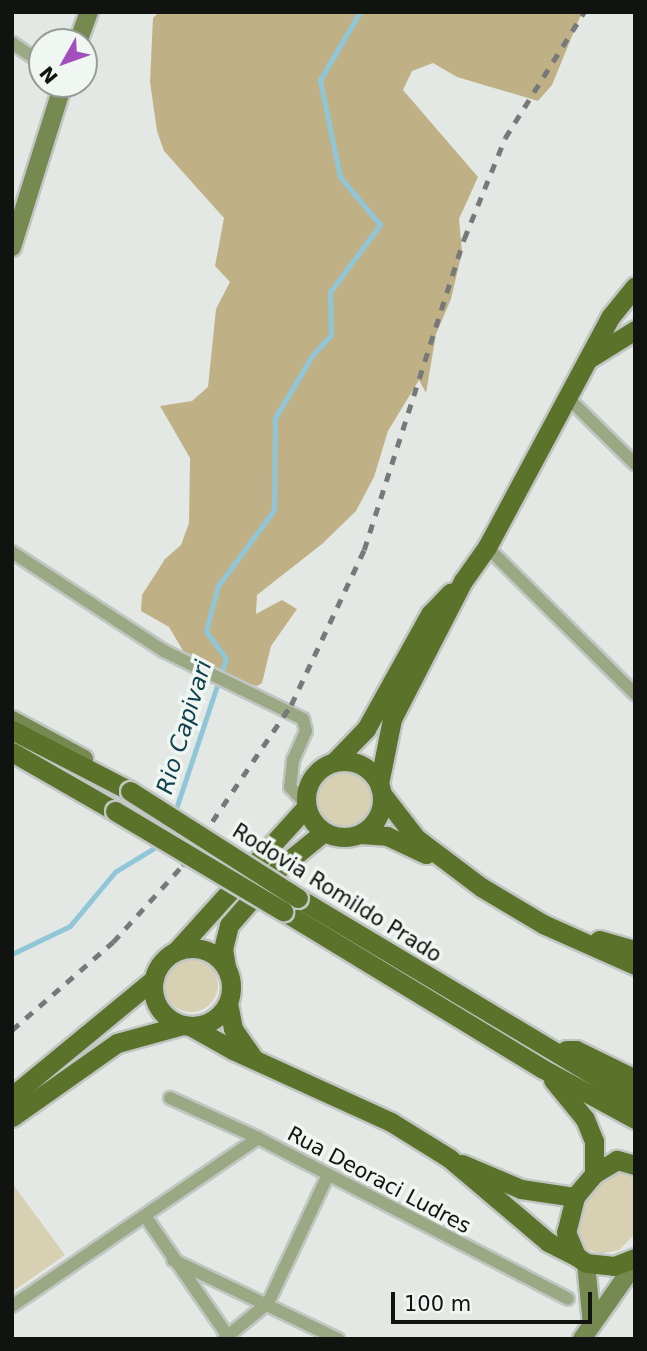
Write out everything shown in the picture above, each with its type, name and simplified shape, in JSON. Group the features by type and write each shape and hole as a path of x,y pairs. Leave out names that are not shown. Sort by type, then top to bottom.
{"main road":[{"path":"360,834 377,818 381,754 392,719 463,582 487,547 569,399 611,316 635,286"},
{"path":"589,359 632,332 611,316"},
{"path":"12,1096 154,979 162,962 176,951 306,805 312,777 334,762 366,729 430,614 463,582"},
{"name":"Rodovia Romildo Prado","path":"12,730 127,789 290,904 543,1069 635,1119"},
{"name":"Rodovia Romildo Prado","path":"12,752 552,1050 635,1100"},
{"path":"334,762 361,765 416,838 446,862 528,917 635,965"},
{"path":"306,805 324,832 348,837 360,834 387,836 446,862"},
{"path":"253,1059 233,1029 228,1003 231,985 223,949 229,925 285,862 324,832"},
{"path":"564,933 635,950"},
{"path":"176,951 204,949 226,967"},
{"path":"154,979 159,1007 187,1025 253,1059 356,1103 449,1158 521,1189 575,1197"},
{"path":"12,1117 117,1043 212,1020 228,1003"},
{"path":"552,1050 576,1050 635,1079"},
{"path":"543,1069 585,1119 594,1141 594,1174"},
{"path":"449,1158 511,1214 548,1242 581,1259 614,1266 635,1258"},
{"path":"581,1259 566,1232 575,1197 594,1174 617,1160 635,1165"}],"street":[{"path":"12,43 28,54"},
{"path":"12,247 59,98"},
{"path":"569,399 635,464"},
{"path":"487,547 635,694"},
{"path":"12,552 207,675 297,714 306,723 289,775 290,787 306,805"},
{"path":"12,720 60,744 127,789"},
{"name":"Rua Deoraci Ludres","path":"170,1098 258,1138 568,1299"},
{"path":"12,1306 258,1138"},
{"path":"145,1216 228,1338 268,1303 328,1175"},
{"path":"581,1259 587,1332"},
{"path":"173,1260 268,1303 338,1339"},
{"path":"587,1332 635,1264"}],"shaded area":[{"path":"159,12 582,12 552,85 538,101 457,77 433,63 412,71 403,90 478,177 459,219 462,252 451,299 436,334 426,393 419,380 388,431 374,477 356,511 322,544 257,595 256,614 282,600 297,609 271,646 262,683 257,686 215,676 185,654 169,627 141,611 142,595 165,559 181,545 189,523 190,458 160,406 192,401 208,387 216,309 230,282 215,266 224,218 164,151 157,131 150,82 153,18"},
{"path":"343,770 364,778 372,799 364,820 343,828 322,820 314,799 322,778"},
{"path":"191,958 210,966 218,985 210,1004 191,1012 172,1004 164,985 172,966"},
{"path":"613,1171 635,1175 635,1234 619,1250 600,1254 583,1247 573,1230 579,1203 590,1185"},
{"path":"12,1183 65,1255 12,1292"}],"waterway":[{"name":"Rio Capivari","path":"175,812 226,659 206,631 218,586 274,510 275,418 312,356 331,335 330,292 380,225 340,177 320,80 360,12"},
{"name":"Rio Capivari","path":"12,954 70,926 115,872 159,845"}],"railway":[{"path":"12,1030 113,942 182,866 291,705 364,550 464,239 505,138 584,12"}]}
